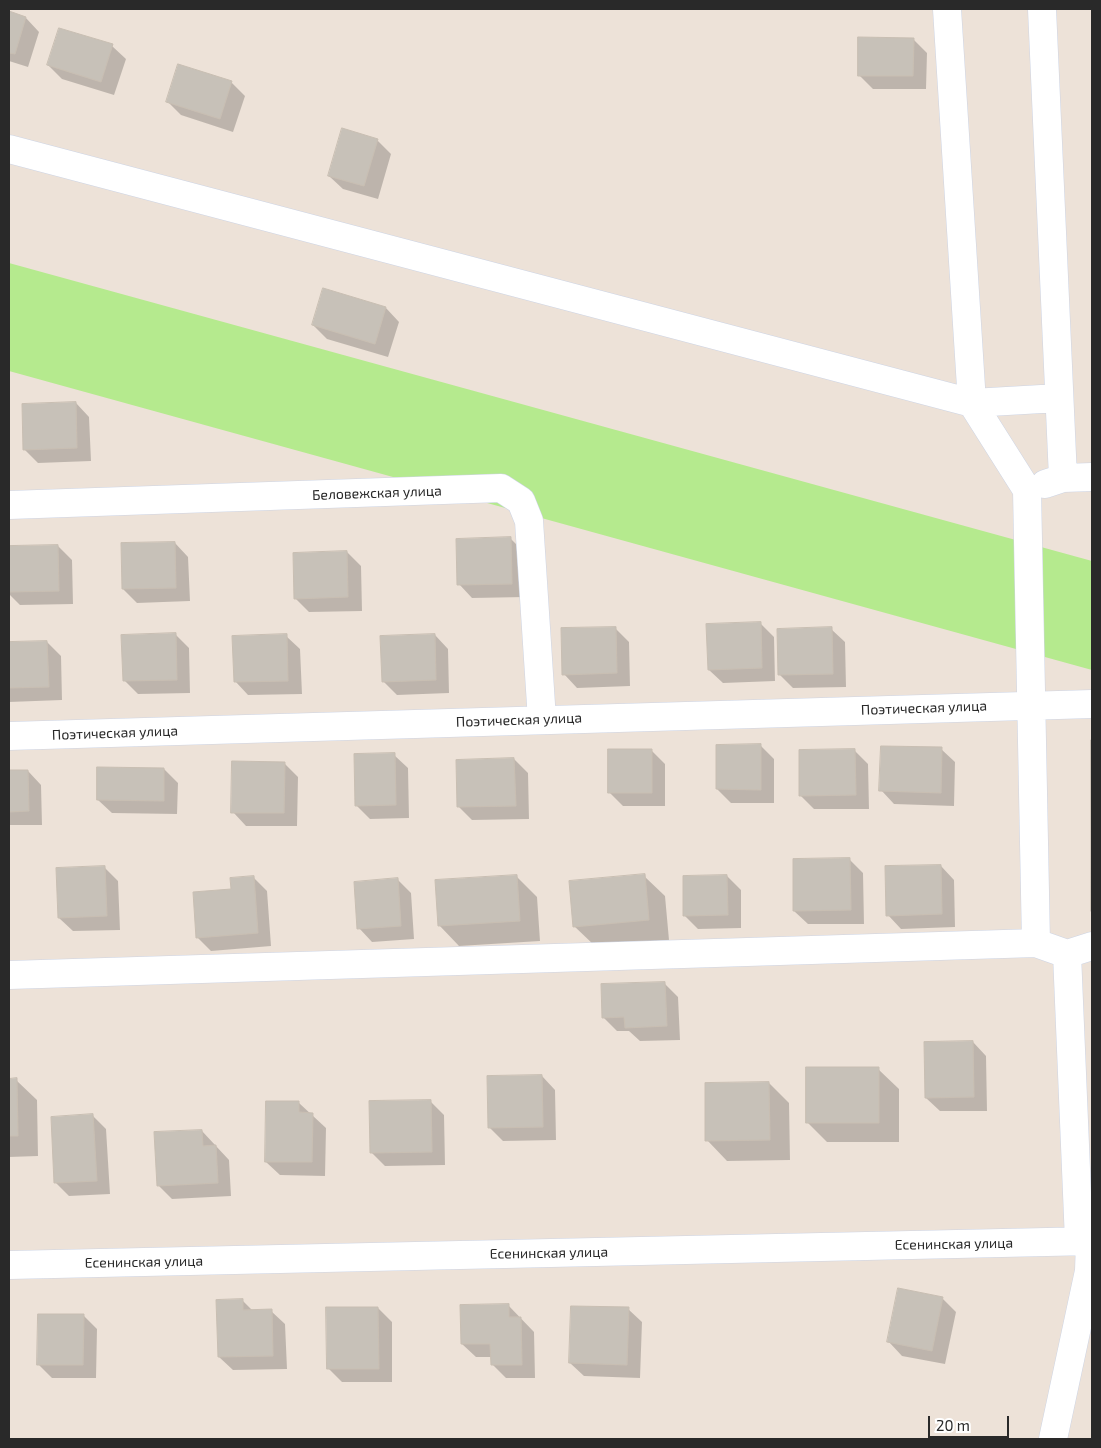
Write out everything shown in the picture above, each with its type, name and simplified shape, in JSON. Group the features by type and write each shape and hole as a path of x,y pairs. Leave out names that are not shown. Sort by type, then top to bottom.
{"street":[{"path":"947,9 972,403 1027,490 1036,943"},
{"path":"1042,9 1063,478"},
{"path":"9,149 972,403 1059,398"},
{"path":"1027,490 1063,478 1092,477"},
{"name":"Беловежская улица","path":"9,505 502,488 521,501 529,521 542,720"},
{"name":"Поэтическая улица","path":"9,736 1030,704 1092,704"},
{"path":"9,975 1036,943 1066,954 1092,946"},
{"path":"1053,1439 1090,1272 1066,954"},
{"name":"Есенинская улица","path":"9,1265 1087,1241"}],"green space":[{"path":"9,263 1092,561 1092,670 9,371"}],"building":[{"path":"9,11 26,17 15,54 9,53"},
{"path":"59,28 113,44 101,82 47,65"},
{"path":"858,37 914,38 913,76 858,76"},
{"path":"178,64 232,81 220,119 166,102"},
{"path":"342,128 378,139 364,186 328,176"},
{"path":"323,288 386,307 375,344 312,325"},
{"path":"76,402 77,448 23,450 22,404"},
{"path":"511,537 512,584 457,585 456,539"},
{"path":"175,542 176,588 122,589 121,543"},
{"path":"58,545 59,591 9,592 9,546"},
{"path":"347,551 348,597 294,599 293,553"},
{"path":"761,622 762,668 708,670 706,624"},
{"path":"616,627 617,673 562,675 561,628"},
{"path":"832,627 833,674 778,675 777,629"},
{"path":"176,633 177,680 123,681 121,635"},
{"path":"287,634 288,681 234,682 232,636"},
{"path":"435,634 436,680 382,682 380,636"},
{"path":"47,641 49,687 9,688 9,642"},
{"path":"1091,740 1092,740 1091,911"},
{"path":"761,744 761,790 716,789 716,745"},
{"path":"881,746 942,747 941,793 879,791"},
{"path":"608,749 652,749 652,793 608,793"},
{"path":"855,749 856,795 799,796 799,750"},
{"path":"395,753 396,805 355,806 354,754"},
{"path":"514,758 516,806 457,807 456,760"},
{"path":"232,761 285,762 284,813 231,813"},
{"path":"97,767 164,768 164,801 97,800"},
{"path":"9,770 28,770 29,811 9,812"},
{"path":"850,858 851,910 793,911 793,859"},
{"path":"941,865 942,914 886,916 885,866"},
{"path":"105,866 107,916 58,918 56,868"},
{"path":"645,874 649,920 573,927 569,881"},
{"path":"517,875 520,921 438,926 435,880"},
{"path":"727,875 728,915 683,916 683,876"},
{"path":"254,876 258,933 196,938 193,892 231,889 230,878"},
{"path":"398,878 401,926 357,929 354,882"},
{"path":"665,982 667,1026 625,1028 624,1017 602,1018 601,984"},
{"path":"973,1041 974,1097 925,1098 924,1042"},
{"path":"806,1067 879,1067 879,1123 806,1123"},
{"path":"542,1075 543,1127 488,1128 487,1076"},
{"path":"17,1078 18,1136 9,1136 9,1079"},
{"path":"769,1082 770,1140 705,1141 705,1083"},
{"path":"431,1100 432,1152 370,1153 369,1101"},
{"path":"266,1101 299,1101 299,1112 313,1113 312,1162 265,1162"},
{"path":"93,1114 97,1181 54,1183 51,1117"},
{"path":"202,1130 203,1146 216,1145 218,1183 157,1186 154,1132"},
{"path":"898,1288 943,1297 932,1351 887,1342"},
{"path":"243,1299 243,1310 272,1309 273,1356 218,1357 216,1300"},
{"path":"509,1304 509,1317 521,1317 522,1365 491,1365 490,1344 461,1344 460,1305"},
{"path":"571,1306 629,1307 627,1365 569,1363"},
{"path":"326,1307 378,1307 379,1369 327,1369"},
{"path":"38,1314 84,1314 83,1365 37,1365"}]}
